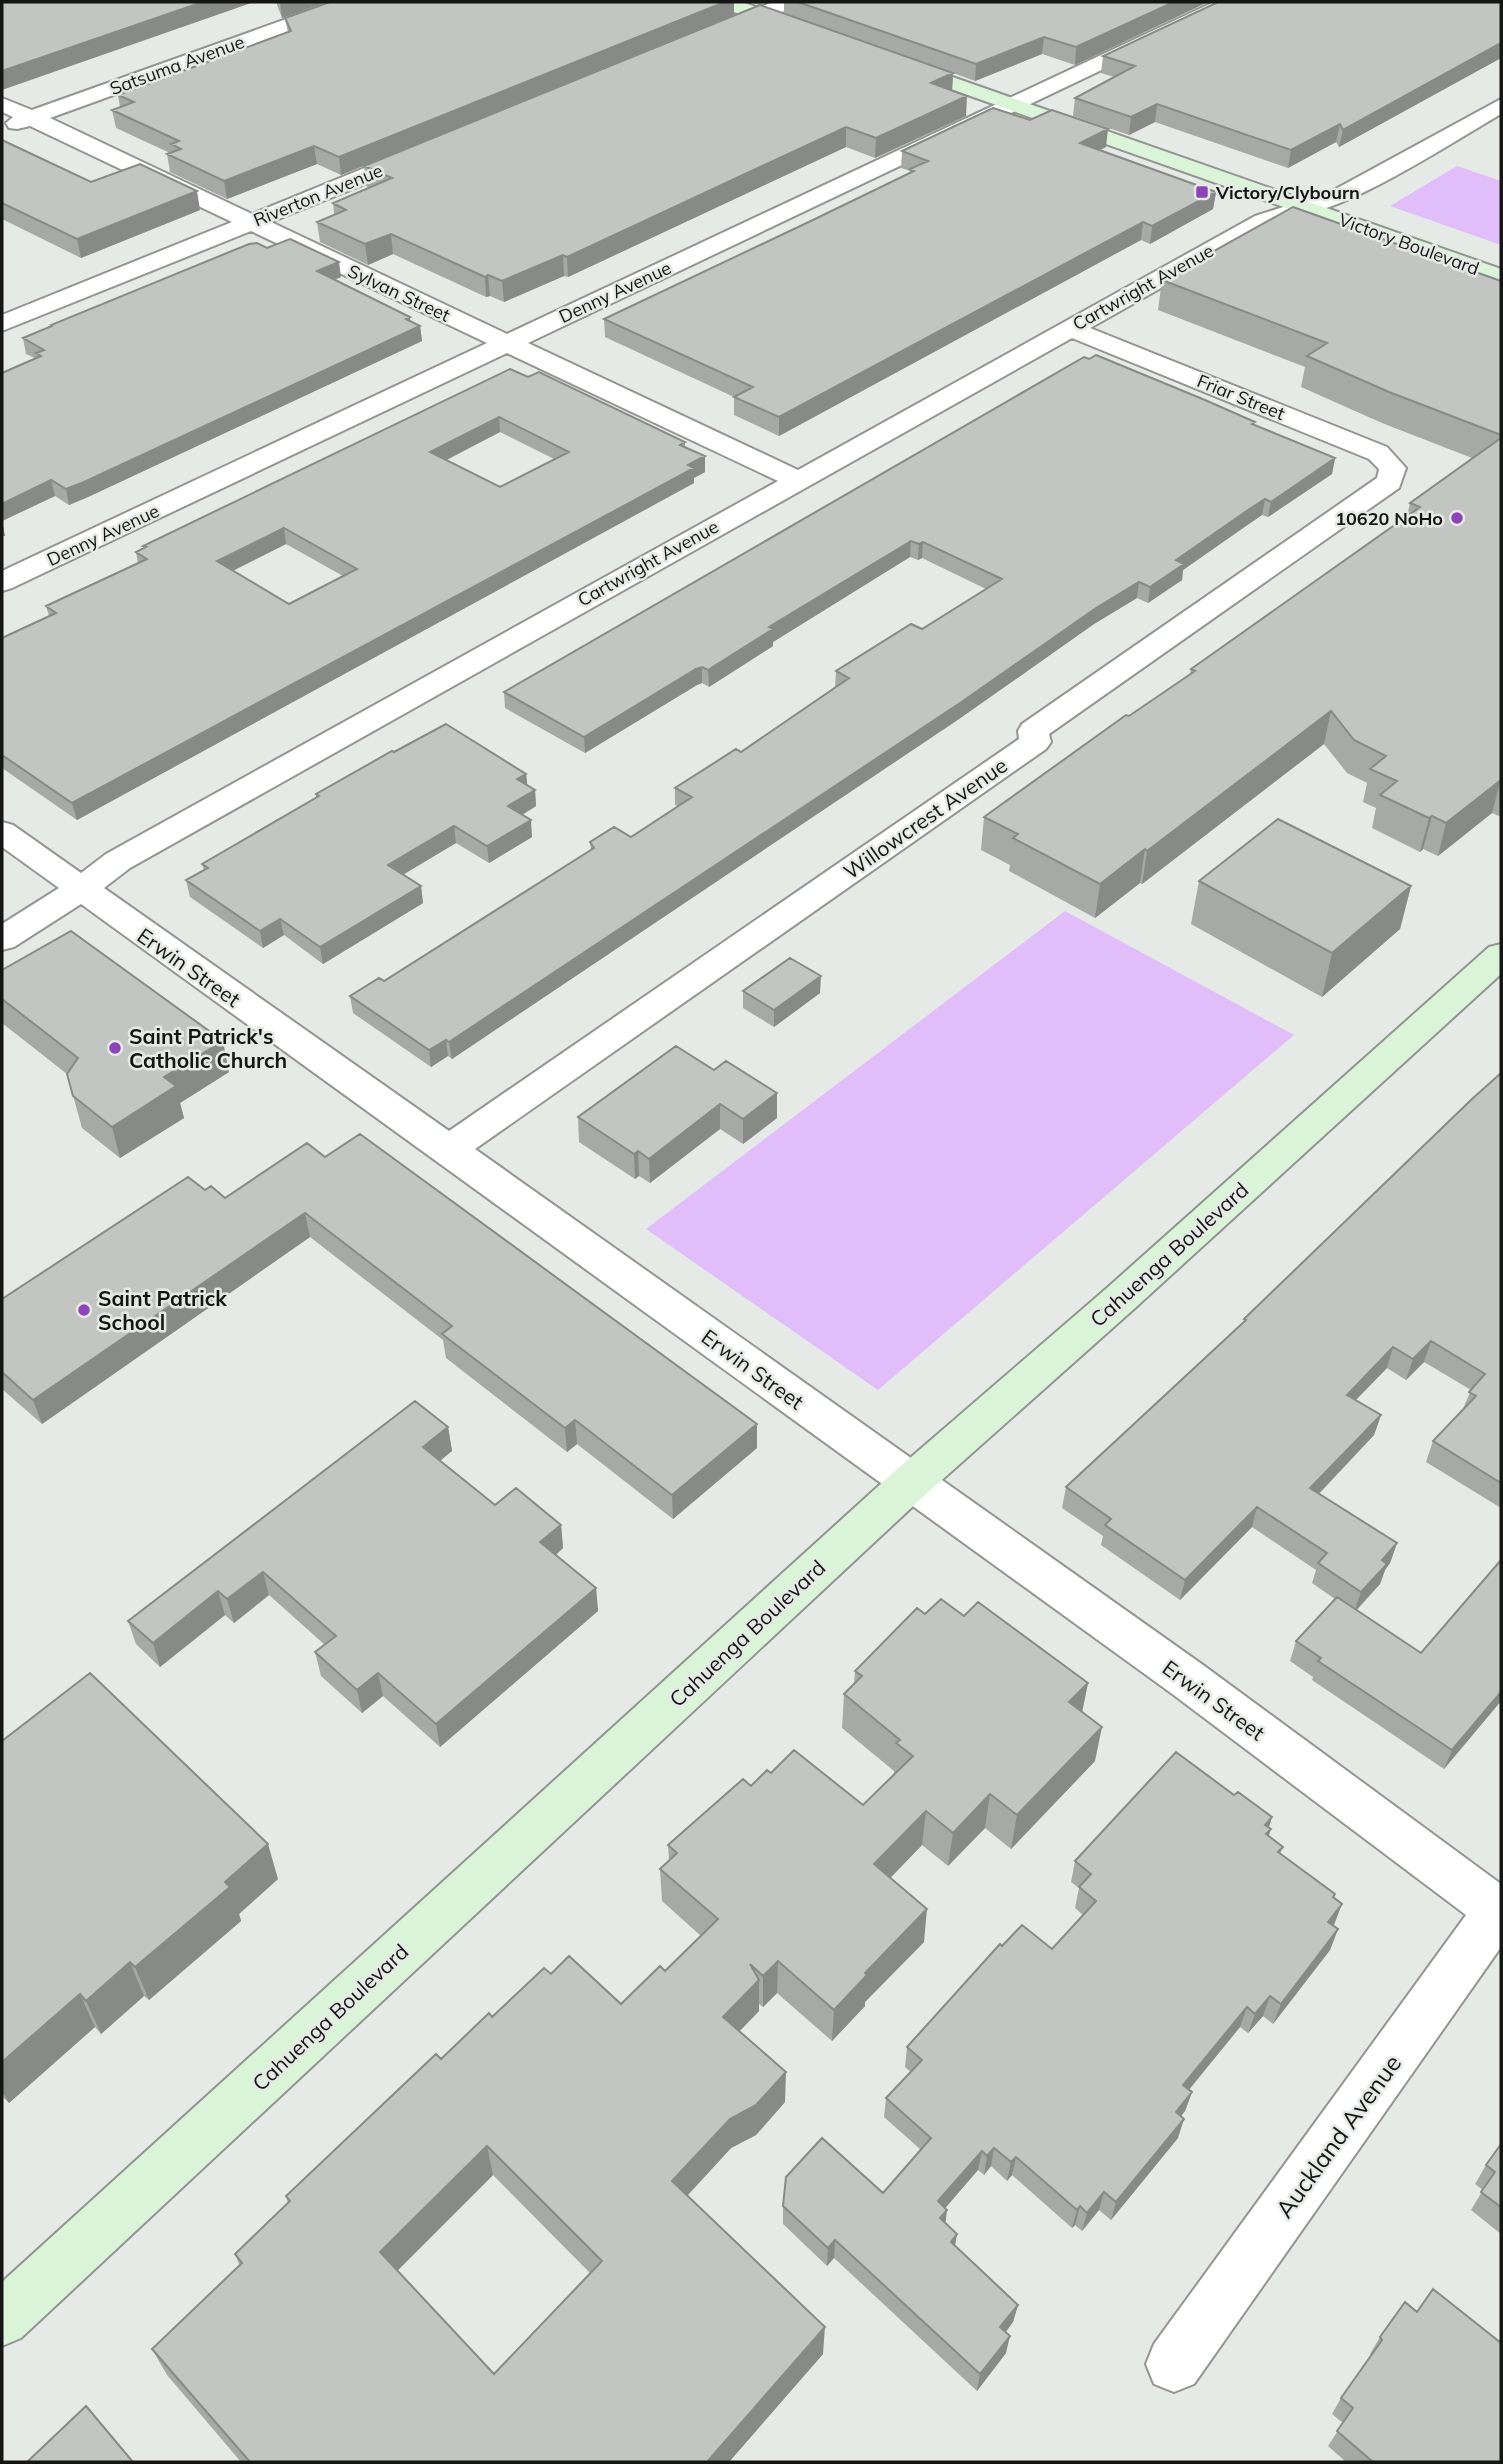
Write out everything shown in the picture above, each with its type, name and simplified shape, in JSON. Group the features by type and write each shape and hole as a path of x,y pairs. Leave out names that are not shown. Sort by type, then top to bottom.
{"main road":[{"path":"723,2 810,32"},
{"name":"Victory Boulevard","path":"885,59 1501,277"},
{"name":"Cahuenga Boulevard","path":"2,2319 910,1483 1121,1298 1501,955"}],"street":[{"name":"Satsuma Avenue","path":"2,128 352,2"},
{"path":"708,35 790,2"},
{"name":"Denny Avenue","path":"2,582 1229,2"},
{"name":"Sylvan Street","path":"2,104 797,480"},
{"name":"Cartwright Avenue","path":"2,939 80,890 118,861 1069,328 1263,221 1340,196 1501,105"},
{"name":"Riverton Avenue","path":"2,324 428,150"},
{"name":"Friar Street","path":"1069,328 1378,453 1393,468 1389,482"},
{"name":"Willowcrest Avenue","path":"449,1149 1035,742 1033,731 1389,482"},
{"name":"Erwin Street","path":"2,832 80,890 449,1149 1186,1679 1500,1909"},
{"name":"Auckland Avenue","path":"1174,2364 1500,1909"}],"shaded area":[{"path":"1457,166 1501,181 1501,245 1390,206"},
{"path":"1065,911 1294,1035 878,1390 646,1229"}],"building":[{"path":"2,2 203,2 2,71"},
{"path":"330,2 725,2 339,157 314,146 224,181 167,154 181,149 171,144 179,141 112,110 134,102 118,95 291,31 285,18"},
{"path":"798,2 1174,2 1076,47 1044,37 976,64"},
{"path":"1218,2 1501,2 1501,43 1343,130 1340,124 1291,150 1157,104 1131,117 1075,98 1135,66 1103,56"},
{"path":"760,5 953,73 931,83 967,96 876,138 846,127 567,257 563,255 502,281 488,275 485,277 391,234 365,244 317,222 346,210 333,203 392,178 364,166"},
{"path":"993,108 1030,120 1052,110 1108,129 1080,143 1216,192 1152,226 1143,222 779,417 734,397 753,387 604,319 914,171 910,169 928,161 902,151"},
{"path":"2,140 91,182 140,164 197,191 77,239 2,203"},
{"path":"1293,207 1501,281 1501,435 1389,392 1307,356 1327,343 1162,280"},
{"path":"290,239 339,262 317,271 410,317 406,319 420,326 84,482 66,489 51,480 2,504 2,373 41,356 36,353 44,350 23,338 249,244 257,243 267,248"},
{"path":"1096,355 1335,458 1271,502 1265,499 1176,560 1184,564 1150,587 1139,582 1096,608 960,703 449,1042 446,1040 429,1050 350,996 379,978 384,981 594,848 590,842 614,827 631,837 692,797 675,788 736,749 741,752 849,678 836,671 911,624 922,629 1002,579 923,542 919,544 911,541 769,627 773,629 708,670 702,667 696,669 584,737 504,692 1084,357 1089,359"},
{"path":"510,369 528,377 539,372 685,442 680,445 705,456 688,465 694,468 72,803 2,755 2,638 56,613 46,606 147,559 136,552 146,547 143,546","holes":["499,417 569,452 500,487 430,452","284,528 357,569 289,604 217,561"]},
{"path":"1501,438 1501,780 1446,823 1380,795 1397,781 1370,769 1386,756 1354,740 1331,711 1100,884 1013,838 1018,834 984,817 1126,715 1129,716 1195,671 1191,669 1420,507 1410,503"},
{"path":"446,724 526,774 517,779 535,790 508,806 531,820 487,846 454,826 388,865 421,886 320,947 280,919 260,931 186,880 208,868 202,864 319,796 316,794"},
{"path":"1278,819 1411,886 1332,953 1199,881"},
{"name":"Saint Patrick's Catholic Church","path":"71,931 223,1041 164,1077 176,1086 112,1127 73,1096 67,1074 78,1058 2,999 2,970"},
{"path":"790,958 821,976 774,1010 743,991"},
{"path":"676,1046 714,1070 726,1061 777,1093 743,1119 720,1104 649,1159 638,1151 634,1154 578,1117"},
{"path":"1501,1073 1501,1483 1433,1441 1476,1396 1469,1392 1485,1374 1431,1341 1413,1359 1393,1347 1347,1395 1381,1415 1310,1488 1397,1543 1382,1560 1387,1564 1361,1592 1318,1563 1327,1553 1257,1507 1185,1580 1105,1525 1111,1519 1066,1487 1246,1320 1244,1319"},
{"path":"360,1134 757,1424 672,1495 575,1420 565,1428 442,1334 452,1326 305,1213 33,1400 2,1372 2,1299 188,1177 205,1190 211,1186 225,1198 307,1143 325,1157"},
{"path":"415,1401 448,1427 423,1447 495,1505 516,1488 561,1525 540,1542 596,1588 436,1724 378,1673 357,1690 315,1652 336,1636 263,1572 227,1599 218,1591 153,1643 128,1621"},
{"path":"1501,1560 1501,1692 1452,1750 1318,1661 1321,1658 1296,1641 1337,1597 1421,1653"},
{"path":"941,1599 964,1616 978,1602 1088,1683 1069,1702 1102,1727 1017,1815 990,1794 953,1833 926,1811 874,1864 927,1909 865,1973 867,1975 834,2010 778,1961 763,1976 750,1964 759,1980 723,2017 786,2072 756,2105 730,2119 672,2181 825,2327 707,2462 250,2462 152,2349 242,2263 235,2254 290,2201 286,2196 436,2054 441,2059 489,2013 492,2017 544,1968 551,1974 569,1956 621,2004 660,1966 665,1971 718,1919 660,1869 677,1853 668,1845 743,1779 751,1786 767,1770 771,1773 794,1750 863,1805 913,1756 896,1743 900,1740 844,1694 862,1676 855,1671 917,1608 925,1614","holes":["487,2146 602,2261 494,2374 380,2252"]},
{"path":"90,1673 268,1844 225,1882 230,1887 135,1967 130,1962 86,2001 80,1994 2,2062 2,1741"},
{"path":"1176,1752 1234,1795 1238,1792 1272,1817 1265,1825 1271,1829 1266,1834 1283,1847 1278,1852 1335,1894 1333,1897 1342,1904 1328,1922 1338,1929 1281,2004 1270,1996 1255,2014 1247,2007 1183,2085 1192,2092 1176,2112 1184,2119 1116,2202 1104,2192 1087,2213 1080,2206 1077,2210 1016,2157 1011,2162 994,2148 987,2156 982,2151 938,2201 947,2210 940,2218 957,2234 951,2242 1018,2305 1000,2327 1010,2336 980,2374 835,2240 828,2248 783,2206 786,2177 822,2138 883,2193 931,2138 886,2098 922,2060 907,2047 1000,1944 1002,1946 1022,1925 1052,1949 1096,1901 1079,1887 1091,1874 1075,1861"},
{"path":"1501,2144 1501,2207 1481,2192 1495,2172 1486,2165"},
{"path":"1433,2289 1501,2343 1501,2462 1373,2462 1337,2431 1353,2408 1341,2398 1382,2340 1380,2337 1405,2302 1417,2312"},
{"path":"86,2406 133,2462 27,2462"}],"place":[{"name":"Victory/Clybourn","path":"1202,192"},
{"name":"10620 NoHo","path":"1457,518"},
{"name":"Saint Patrick's Catholic Church","path":"115,1048"},
{"name":"Saint Patrick School","path":"84,1310"}]}
